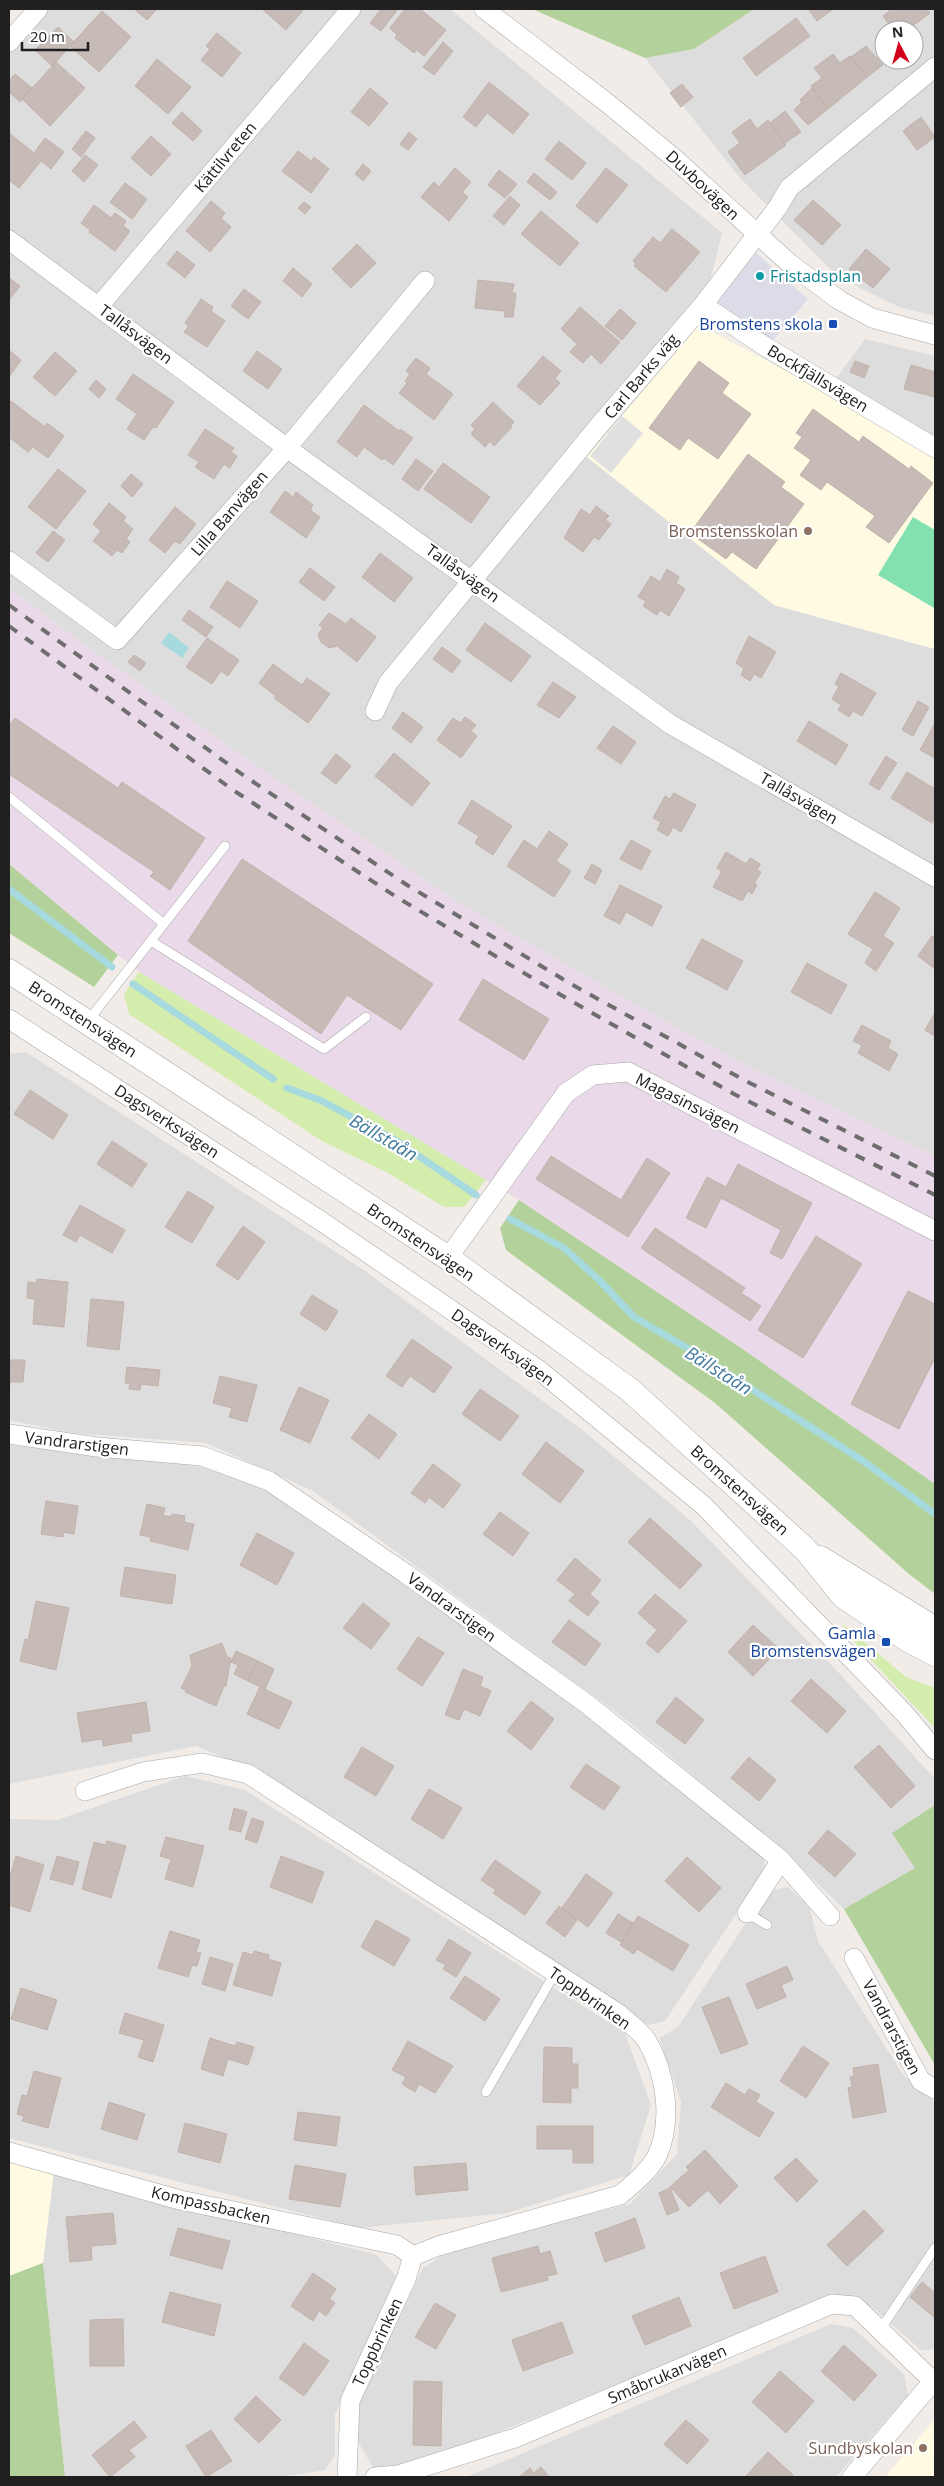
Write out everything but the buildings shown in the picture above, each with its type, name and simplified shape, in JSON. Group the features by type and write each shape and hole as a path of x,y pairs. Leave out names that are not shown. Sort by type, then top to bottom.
{"street":[{"path":"9,42 38,9"},
{"name":"Kättilvreten","path":"99,306 351,9"},
{"name":"Duvbovägen","path":"484,9 606,102 674,158 789,263 839,300 872,318 935,335"},
{"name":"Carl Barks väg","path":"374,711 388,682 597,428 703,304 789,188 935,67"},
{"name":"Tallåsvägen","path":"9,240 287,448 473,580 670,724 935,877"},
{"name":"Lilla Banvägen","path":"9,561 117,640 287,448 425,281"},
{"name":"Bockfjällsvägen","path":"703,304 766,347 935,448"},
{"name":"Bromstensvägen","path":"9,972 448,1258 630,1390 805,1549 843,1596 908,1640 935,1654"},
{"name":"Dagsverksvägen","path":"9,1019 324,1223 539,1370 704,1505 897,1706 935,1750"},
{"name":"Magasinsvägen","path":"448,1258 566,1093 593,1075 628,1072 935,1231"},
{"name":"Vandrarstigen","path":"9,1434 97,1446 202,1456 269,1481 405,1573 587,1704 781,1860 830,1916"},
{"name":"Bromstensvägen","path":"805,1549 935,1629"},
{"name":"Toppbrinken","path":"85,1791 143,1772 202,1763 248,1774 619,2014 646,2040 659,2074 667,2108 664,2136 656,2157 639,2178 620,2195 438,2246 412,2256 406,2279 350,2401 347,2477"},
{"path":"747,1913 781,1860"},
{"name":"Vandrarstigen","path":"854,1958 921,2081 935,2089"},
{"name":"Kompassbacken","path":"9,2152 180,2200 397,2245 412,2256"},
{"name":"Småbrukarvägen","path":"375,2477 398,2475 515,2438 832,2304 855,2306 935,2381"},
{"path":"852,2477 935,2381"}],"lane":[{"path":"9,796 164,924"},
{"path":"87,1022 225,846"},
{"path":"151,941 324,1049 366,1016"},
{"path":"747,1913 767,1925"},
{"path":"486,2092 555,1973"},
{"path":"880,2330 935,2248"}],"shaded area":[{"path":"49,9 450,9 722,233 699,325 587,457 774,605 935,649 935,1156 747,1066 629,1001 461,904 290,789 87,647 9,588 9,53"},
{"path":"754,9 935,9 935,316 899,307 838,277 740,178 645,58 694,49"},
{"name":"Fristadsplan","path":"756,253 808,299 773,340 716,303"},
{"name":"Bromstensskolan","path":"699,325 826,392 935,454 935,649 774,605 587,457"},
{"path":"865,339 935,356 935,456 826,392"},
{"path":"622,416 643,433 611,473 590,456"},
{"path":"9,588 87,647 290,789 461,904 629,1001 747,1066 935,1156 935,1484 744,1350 519,1200 139,972 9,864"},
{"path":"26,1052 365,1271 581,1429 690,1520 839,1673 935,1779 935,1805 892,1833 916,1868 844,1909 785,1852 629,1722 313,1491 206,1443 72,1433 9,1420 9,1054"},
{"path":"9,1445 206,1467 268,1489 579,1707 765,1858 764,1872 665,2021 648,2025 260,1773 196,1746 9,1784"},
{"path":"185,1776 245,1790 625,2033 651,2105 629,2175 507,2213 359,2228 9,2138 9,1819 57,1820"},
{"path":"788,1887 809,1906 818,1941 904,2076 935,2102 935,2349 921,2350 872,2307 836,2296 417,2465 374,2469 357,2440 358,2404 423,2268 451,2249 630,2204 677,2154 681,2101 659,2038 678,2027 766,1892"},
{"path":"9,2159 377,2255 396,2276 335,2414 335,2455 325,2470 280,2477 65,2477 43,2263 9,2276"},
{"path":"9,2159 54,2170 43,2263 9,2276"},
{"path":"831,2324 853,2328 904,2374 908,2395 836,2477 466,2477"},
{"name":"Sundbyskolan","path":"935,2419 935,2477 885,2477"}],"green space":[{"path":"532,9 754,9 694,49 645,58"},
{"path":"913,517 935,530 934,608 878,575"},
{"path":"9,864 118,955 94,987 9,933"},
{"path":"139,972 486,1180 464,1207 444,1207 388,1173 322,1141 129,1014 124,994"},
{"path":"519,1200 744,1350 935,1484 935,1594 909,1574 715,1403 506,1250 500,1228"},
{"path":"843,1624 906,1677 935,1688 935,1728 844,1631"},
{"path":"935,1805 935,2065 844,1909 915,1868 892,1833"},
{"path":"43,2263 65,2477 9,2477 9,2276"}],"water":[{"path":"169,632 189,648 182,658 161,643"}],"waterway":[{"name":"Bällstaån","path":"9,889 112,967"},
{"name":"Bällstaån","path":"133,984 273,1079"},
{"name":"Bällstaån","path":"287,1088 320,1100 395,1140 476,1195"},
{"name":"Bällstaån","path":"510,1219 564,1248 599,1280 634,1317 699,1355 863,1461 935,1514"}],"railway":[{"path":"9,605 243,775 407,885 571,984 742,1079 935,1176"},
{"path":"9,626 233,790 398,898 566,998 734,1094 935,1195"}],"place":[{"name":"Fristadsplan","path":"760,276"},
{"name":"Bromstens skola","path":"833,324"},
{"name":"Bromstensskolan","path":"808,531"},
{"name":"Gamla Bromstensvägen","path":"886,1642"},
{"name":"Sundbyskolan","path":"923,2448"}]}
